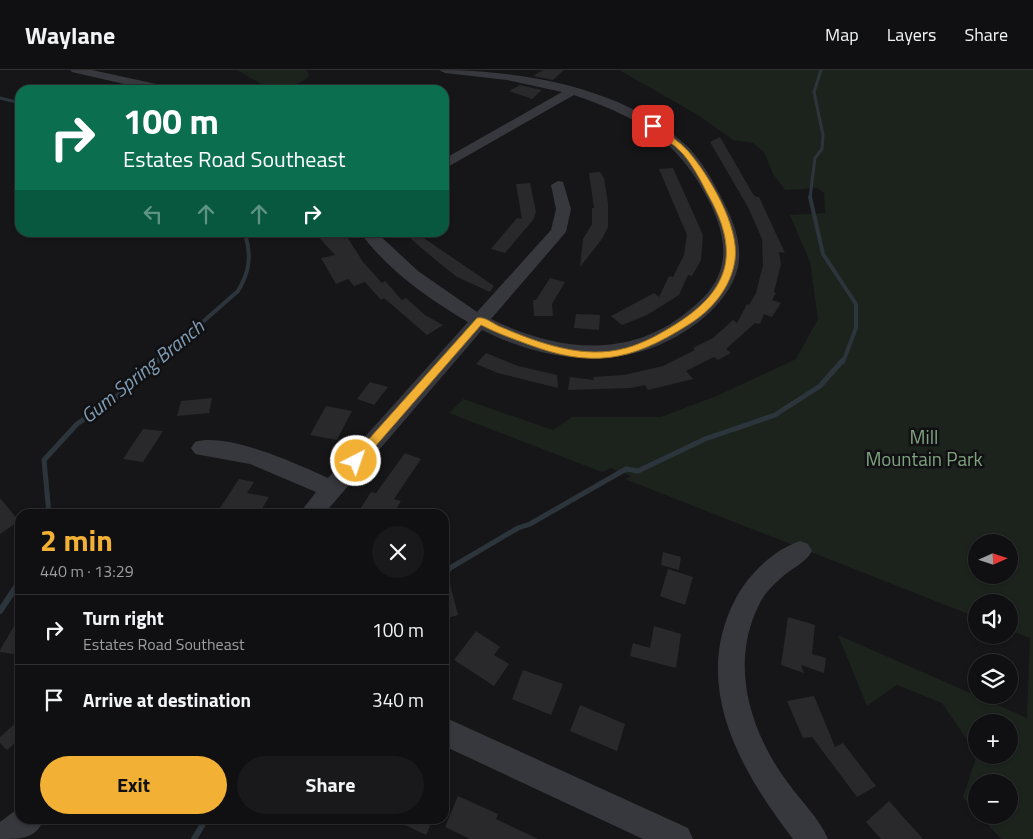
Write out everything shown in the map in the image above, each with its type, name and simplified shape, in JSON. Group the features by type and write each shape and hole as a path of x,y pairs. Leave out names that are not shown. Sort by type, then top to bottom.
{"street":[{"path":"76,70 145,85"},
{"path":"372,237 412,275 452,304 480,320 495,328 550,349 588,355 626,352 654,342 693,318 720,289 727,276 731,259 729,232 709,186 684,151 653,126 605,103 571,92 503,76 445,70"},
{"path":"141,84 154,74"},
{"path":"449,162 571,92"},
{"path":"314,509 558,232 564,217 564,208 558,185"},
{"path":"202,448 241,452 264,458 331,489"},
{"path":"800,550 766,574 754,587 742,607 734,630 730,656 730,684 744,736 760,767 812,839"},
{"path":"449,733 677,839"},
{"path":"3,839 22,824"}],"green space":[{"path":"236,70 305,70 308,71 309,76 294,85 264,85"},
{"name":"Mill Mountain Park","path":"619,70 1033,70 1033,839 1001,839 987,824 1018,824 1018,774 971,774 974,764 1018,764 1018,714 1027,718 1030,638 1018,633 1018,594 968,594 968,614 625,479 631,476 611,468 602,472 449,413 463,399 553,430 572,417 661,417 719,395 796,359 818,319 810,262 790,215 825,213 824,193 817,188 785,190 773,174 764,152 753,143 733,140 698,115"},
{"name":"Mill Mountain Park","path":"838,635 968,692 968,704 995,704 1018,714 968,714 968,741 942,703 897,685 867,706"},
{"name":"Mill Mountain Park","path":"968,782 968,803 963,797"}],"building":[{"path":"543,70 564,70 553,80 533,76"},
{"path":"520,85 542,90 532,99 509,91"},
{"path":"720,137 753,194 759,197 785,253 779,252 781,264 774,292 776,293 772,300 781,303 772,317 764,314 760,324 755,323 726,349 731,353 718,360 714,357 686,371 693,379 648,390 645,385 631,388 568,390 570,377 594,380 593,377 624,375 663,366 695,350 693,348 713,338 733,320 737,323 747,304 749,305 756,293 763,265 762,239 749,209 710,142"},
{"path":"673,168 703,235 701,260 692,276 688,275 679,295 647,315 622,325 611,316 654,293 659,297 669,276 673,277 684,255 687,235 659,169"},
{"path":"600,172 604,178 608,203 608,227 602,239 580,267 583,239 592,224 592,208 594,208 589,173"},
{"path":"530,183 536,212 533,220 505,253 491,249 517,218 522,219 516,184"},
{"path":"319,237 347,237 363,262 382,283 385,281 402,300 406,298 425,315 443,325 427,335 384,298 381,300 365,282 354,286 348,279 336,284 321,258 335,255"},
{"path":"412,237 422,237 494,286 490,292 457,277 411,239"},
{"path":"550,278 565,282 552,304 553,316 534,316 533,300 536,300"},
{"path":"576,314 600,315 599,330 574,328"},
{"path":"486,353 518,366 557,375 558,388 498,373 476,364"},
{"path":"370,382 388,387 374,405 357,399"},
{"path":"212,398 209,413 177,416 181,401"},
{"path":"326,406 352,411 337,440 310,435"},
{"path":"143,429 163,431 143,462 123,459"},
{"path":"405,453 421,459 394,499 401,501 396,509 360,509 371,492 376,493"},
{"path":"239,479 254,482 247,493 269,497 262,509 219,509"},
{"path":"0,498 15,516 15,524 0,534"},
{"path":"663,552 681,557 679,570 661,565"},
{"path":"668,569 693,577 685,605 660,596"},
{"path":"449,580 458,615 449,618"},
{"path":"788,617 815,625 812,654 826,658 824,673 801,665 804,673 781,665"},
{"path":"15,624 15,654 0,652"},
{"path":"654,626 681,634 676,668 630,656 633,643 650,648"},
{"path":"476,631 500,647 494,655 509,664 494,686 454,660"},
{"path":"523,670 563,684 551,715 512,699"},
{"path":"814,696 835,747 843,743 876,786 857,797 812,737 803,738 787,701"},
{"path":"580,705 625,724 617,751 570,731"},
{"path":"15,724 15,743 7,750 0,743 0,737"},
{"path":"458,796 498,814 496,819 538,839 470,839 445,827 446,824 449,824 449,817"},
{"path":"889,801 923,839 881,839 866,822"},
{"path":"403,824 431,824 426,835"}],"waterway":[{"path":"810,197 815,158 822,149 823,135 814,92 821,70"},
{"name":"Gum Spring Branch","path":"0,98 15,102"},
{"path":"810,197 823,254 856,304 856,328 843,362"},
{"name":"Gum Spring Branch","path":"157,362 238,291 247,269 249,255 246,237"},
{"name":"Gum Spring Branch","path":"49,509 44,460 77,424 115,398 158,360"},
{"path":"449,569 518,528 530,524 626,469 638,471 705,439 775,415 820,386 843,360"},
{"name":"Gum Spring Branch","path":"0,611 15,588"},
{"path":"194,839 203,824"}],"route":[{"path":"356,461 480,320 495,328 550,349 588,355 607,354 626,352 654,342 693,318 708,304 720,289 727,276 731,259 729,232 720,208 696,166 684,151 653,126"}]}
